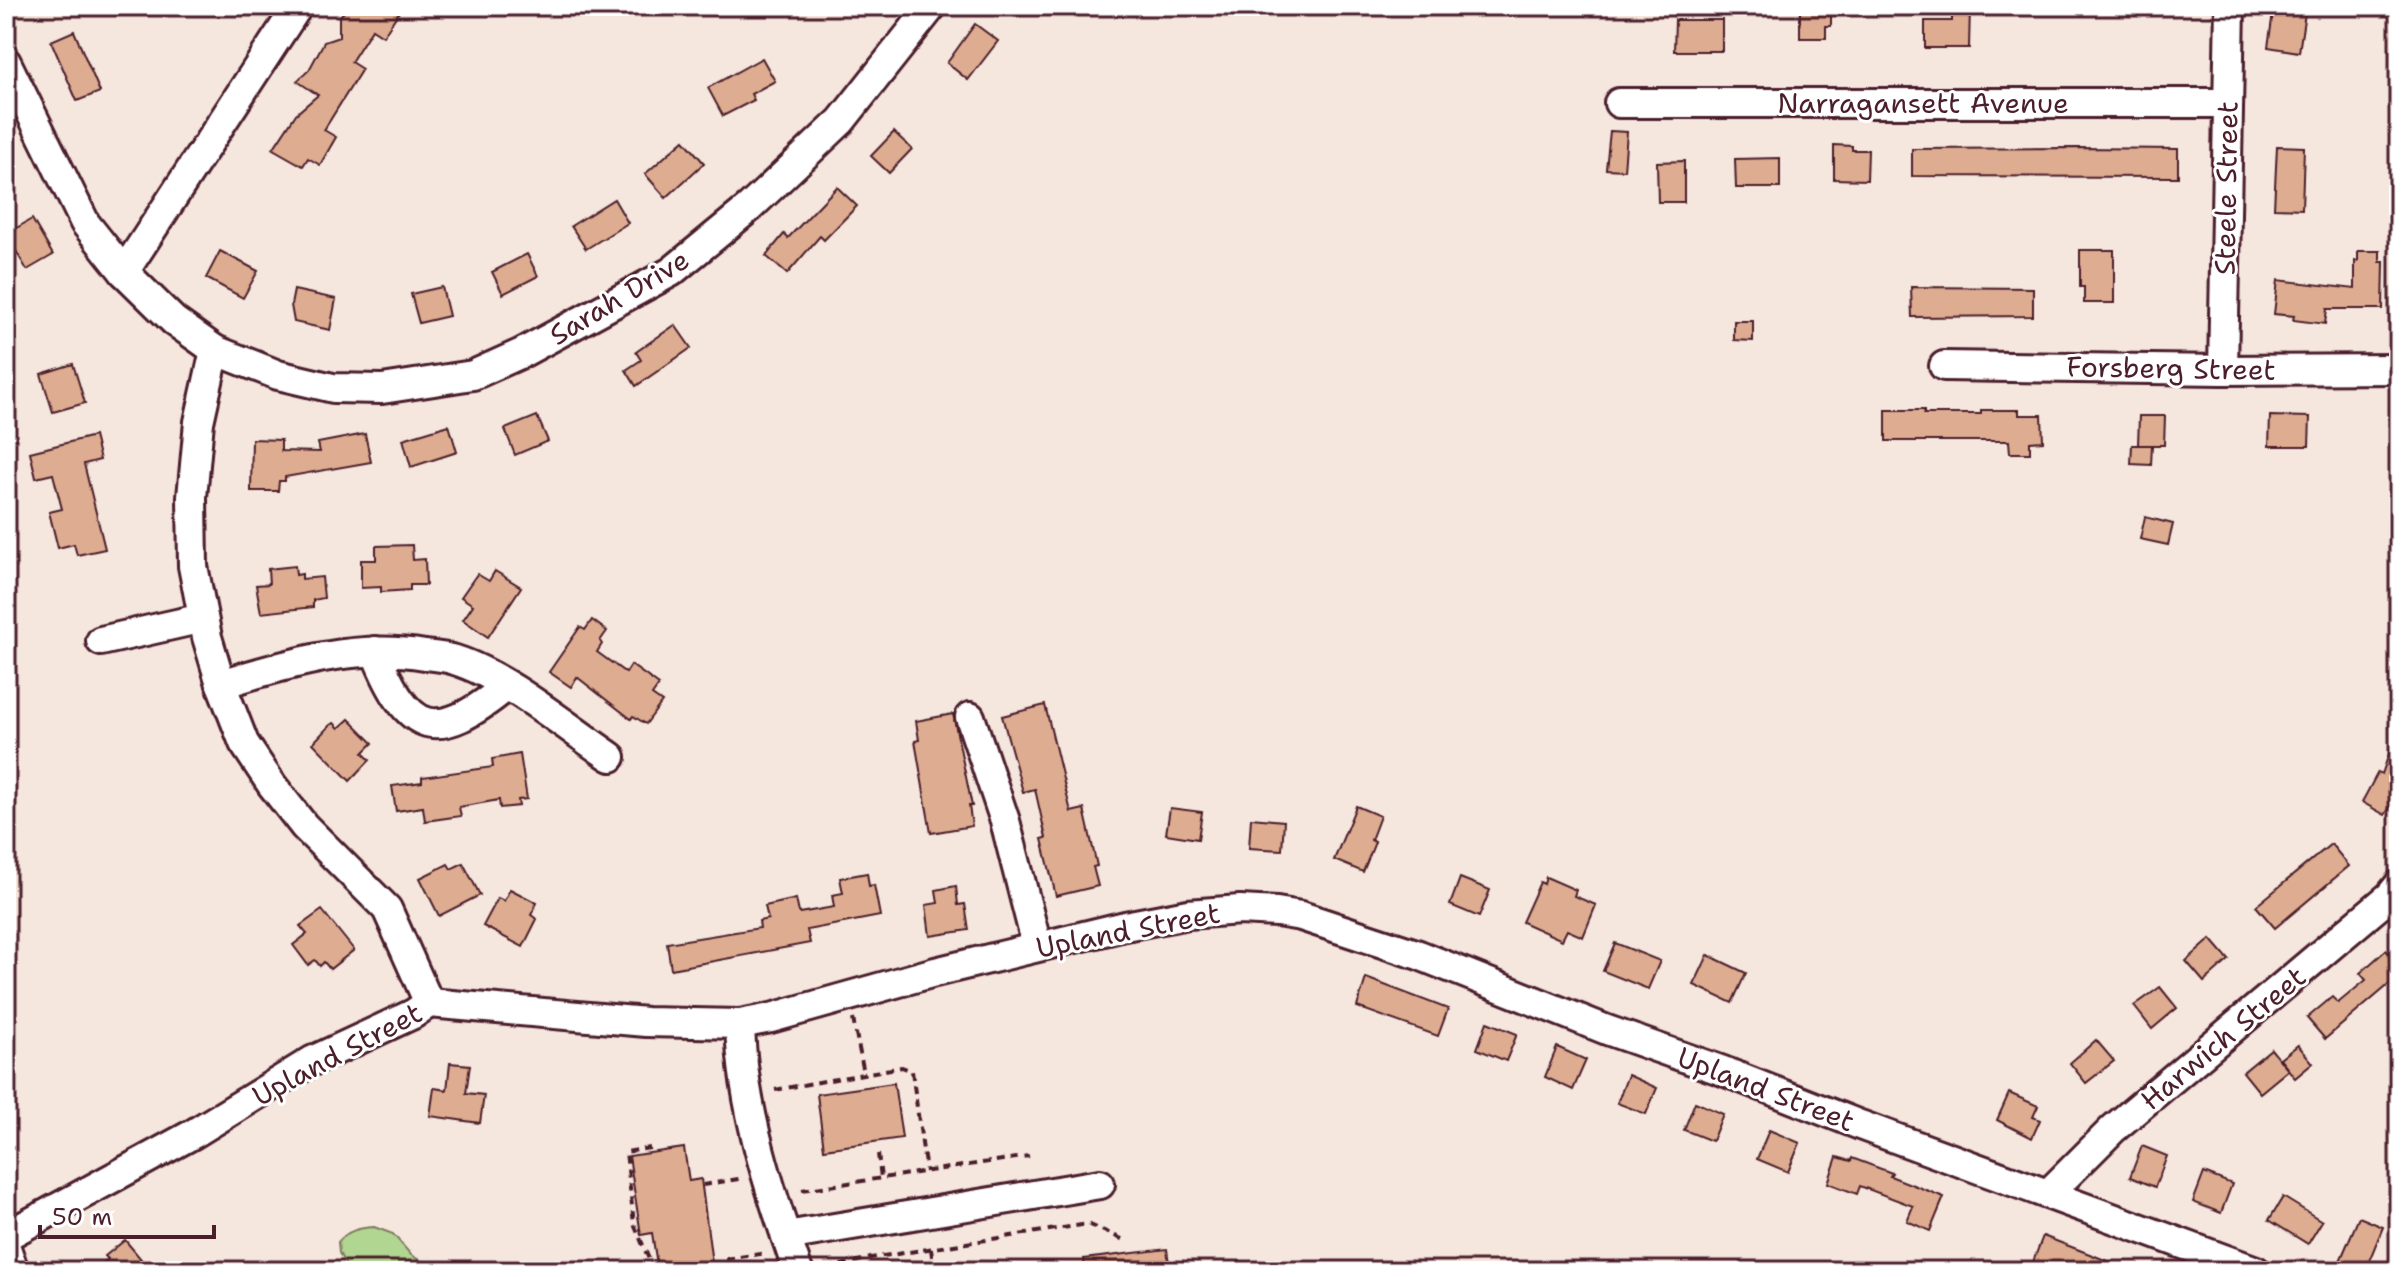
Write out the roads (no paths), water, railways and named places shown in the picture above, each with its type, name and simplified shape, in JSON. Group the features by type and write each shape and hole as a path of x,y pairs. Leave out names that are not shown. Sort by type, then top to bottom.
{"street":[{"path":"124,272 298,6"},
{"name":"Sarah Drive","path":"6,62 85,223 124,272 174,321 215,350 278,375 333,388 382,389 473,375 522,353 671,272 749,208 841,121 932,6"},
{"name":"Steele Street","path":"2223,370 2230,6"},
{"name":"Narragansett Avenue","path":"1619,103 2227,103"},
{"path":"215,350 199,422 192,497 193,566 221,684 244,743 272,785 304,826 387,909 429,1003"},
{"name":"Forsberg Street","path":"1944,366 2399,369"},
{"path":"101,641 203,618"},
{"path":"221,684 299,661 375,651 401,651 455,659 507,686 611,757"},
{"path":"375,651 396,697 409,714 418,719 433,722 462,719 507,686"},
{"path":"970,717 1005,821 1037,946"},
{"name":"Harwich Street","path":"2049,1193 2113,1129 2318,959 2399,885"},
{"name":"Upland Street","path":"6,1236 193,1134 312,1061 413,1014 429,1003 646,1022 740,1024 1037,946 1188,914 1240,910 1301,916 1419,955 1607,1030 2256,1271"},
{"path":"740,1024 741,1051 751,1109 774,1204 778,1244 798,1271"},
{"path":"778,1244 1100,1184"},
{"path":"6,1248 14,1271"}]}
